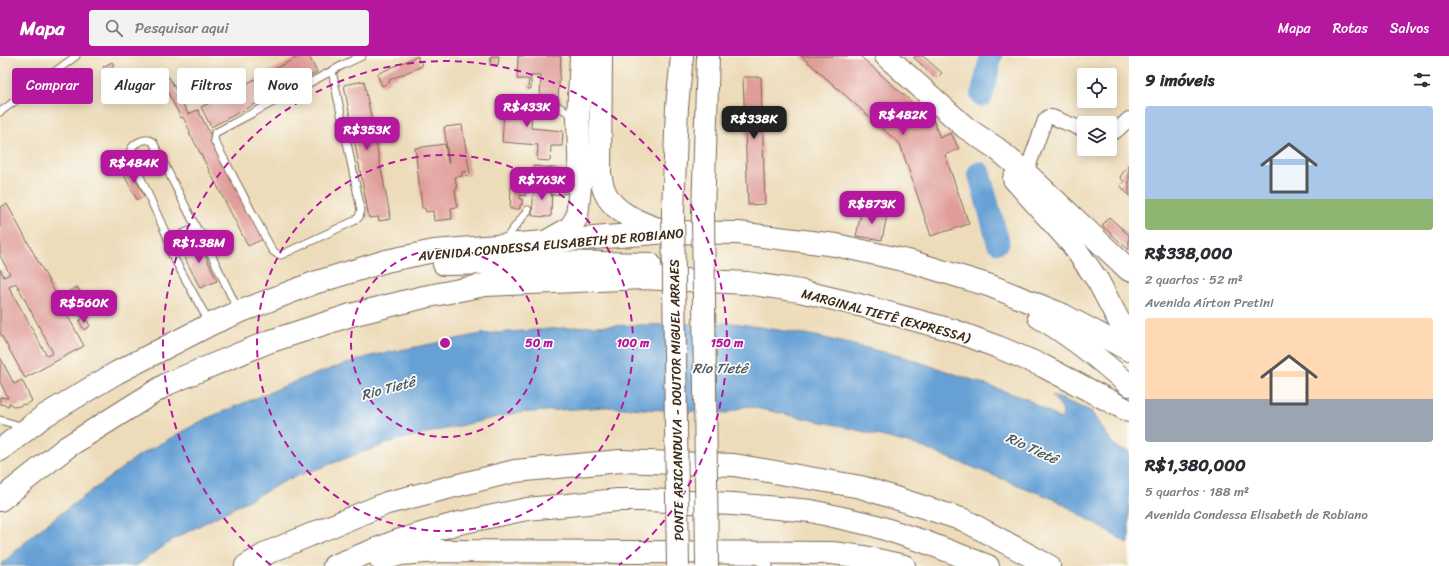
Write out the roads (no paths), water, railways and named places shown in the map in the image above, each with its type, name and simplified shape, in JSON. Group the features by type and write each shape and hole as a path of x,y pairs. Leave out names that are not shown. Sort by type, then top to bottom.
{"highway":[{"path":"545,242 570,228 577,217 580,187 578,118 581,56"},
{"path":"601,56 600,174 604,191 614,205 627,216 643,224 668,232"},
{"path":"667,56 667,70 677,106"},
{"name":"PONTE ARICANDUVA - DOUTOR MIGUEL ARRAES","path":"678,566 672,211 677,106 682,56"},
{"path":"708,56 703,212 708,566"},
{"path":"886,56 978,138 1072,244 1098,281 1129,340"},
{"path":"978,138 996,148 1026,173 1129,270"},
{"name":"AVENIDA CONDESSA ELISABETH DE ROBIANO","path":"0,450 28,428 116,373 211,324 314,283 386,261 434,251 668,232 743,234 836,245 912,262 991,286 1062,315 1129,350"},
{"path":"386,261 418,264 551,262 652,264 671,268 696,279"},
{"name":"MARGINAL TIETÊ (EXPRESSA)","path":"0,500 67,447 167,384 268,342 351,315 424,297 485,285 546,281 643,278 696,279 747,283 807,293 952,330 1043,366 1129,411"},
{"path":"991,286 1012,301 1056,328 1109,367 1129,385"},
{"path":"246,566 269,552 387,503 515,471 620,461 734,465 861,487 964,520 1049,566"},
{"path":"334,566 397,541 455,524 527,509 618,500 733,504 811,511 873,525 925,542 988,566"},
{"path":"925,542 973,566"},
{"path":"363,566 401,554 438,551 832,553 864,557 904,566"},
{"path":"562,566 573,563 632,559 642,552"},
{"path":"746,552 809,566"}],"street":[{"path":"1026,173 1048,117 1052,117 1077,127"},
{"path":"1117,130 1129,119"}],"lane":[{"path":"0,112 76,56"},
{"path":"332,71 361,210 359,217 354,221 287,252 277,254 272,250 262,232 214,140 215,132 343,65 362,56"},
{"path":"549,101 578,118"},
{"path":"211,324 170,251 170,245 130,154 132,146 146,139 153,142 197,229 201,233 239,312"},
{"path":"554,191 580,187"},
{"path":"500,246 528,210"},
{"path":"170,245 174,239 191,230 197,229"},
{"path":"0,420 28,428"},
{"path":"746,552 769,566"}],"water":[{"name":"Rio Tietê","path":"734,323 816,336 904,357 1027,399 1060,419 1062,418 1063,411 1052,395 1091,411 1112,443 1122,450 1129,451 1129,544 1056,500 916,445 841,426 746,406 727,413 604,407 516,413 397,440 289,479 174,539 136,566 0,566 35,533 138,456 205,419 309,376 370,356 481,334 590,326"}],"waterway":[{"path":"982,95 991,56"},
{"path":"979,173 998,242"}]}
